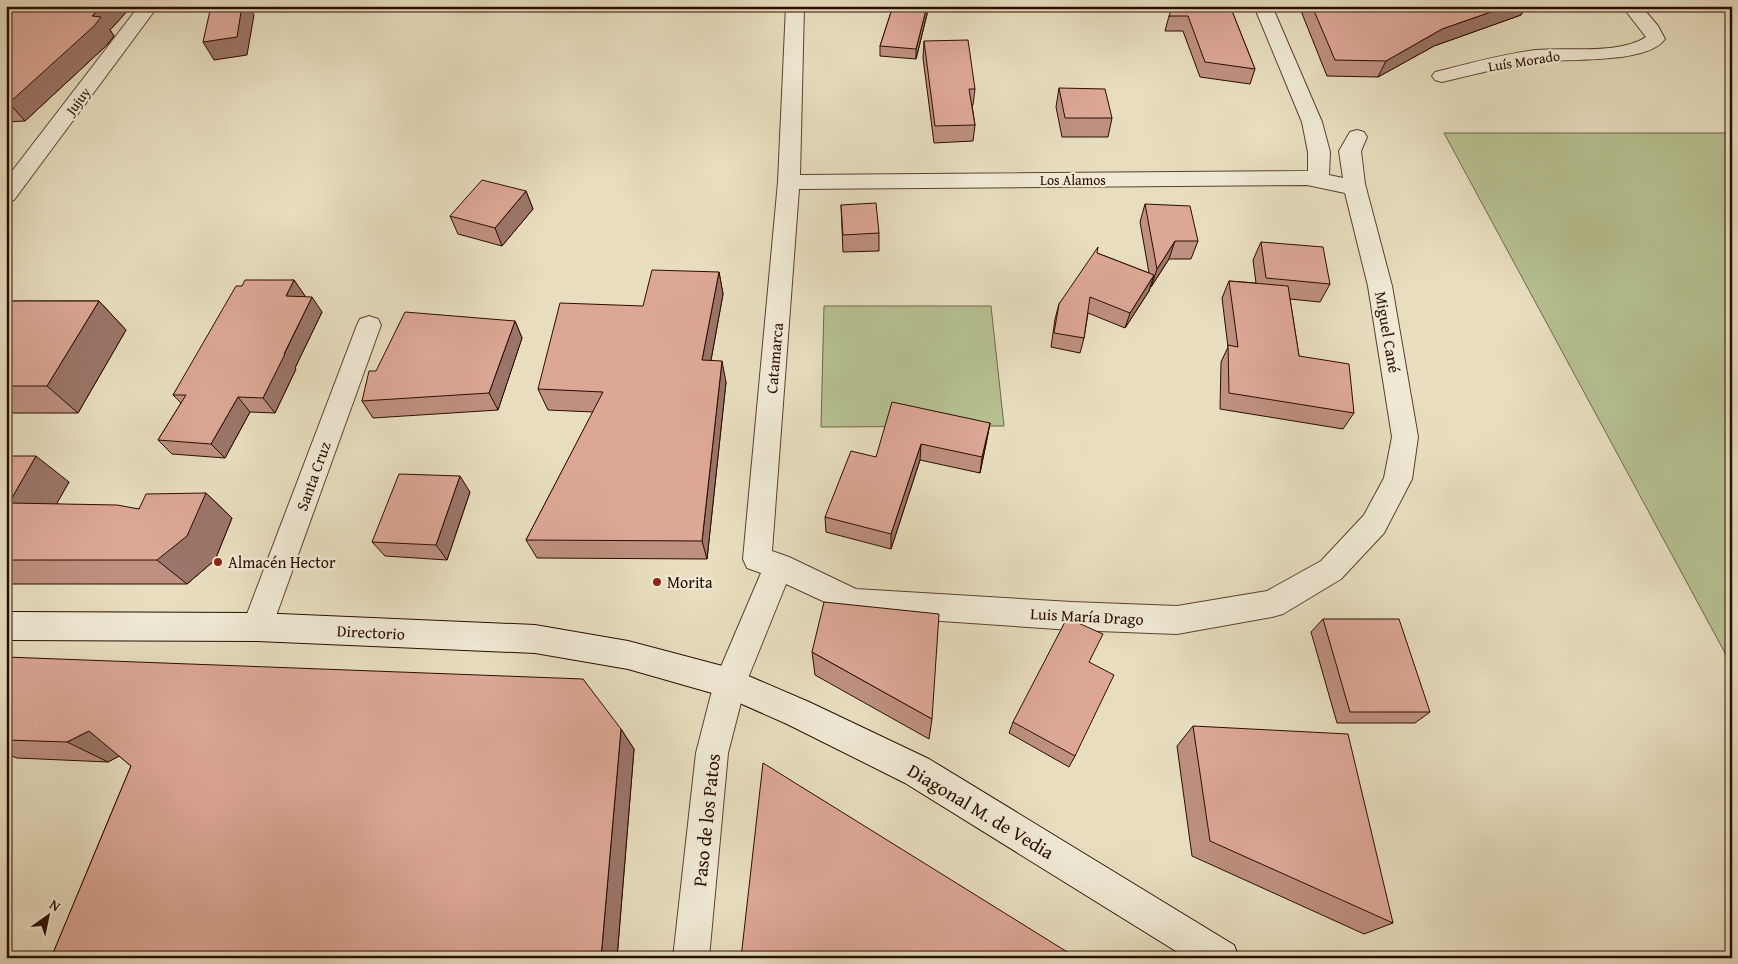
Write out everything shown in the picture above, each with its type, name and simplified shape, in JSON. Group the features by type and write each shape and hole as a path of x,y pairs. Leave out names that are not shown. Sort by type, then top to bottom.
{"street":[{"name":"Jujuy","path":"10,185 150,6"},
{"name":"Catamarca","path":"779,566 757,559 789,182 795,6"},
{"path":"1263,6 1312,122 1319,152 1318,181"},
{"name":"Luís Morado","path":"1442,76 1546,54 1606,53 1649,45 1656,39 1631,6"},
{"name":"Miguel Cané","path":"1358,137 1350,151 1355,188 1380,286 1405,437 1398,479 1374,524"},
{"name":"Los Alamos","path":"789,182 1297,178 1355,188"},
{"name":"Santa Cruz","path":"257,627 369,325"},
{"name":"Luis María Drago","path":"779,566 853,602 1072,616 1177,620 1272,604 1331,570 1374,524"},
{"path":"730,683 779,566"},
{"name":"Directorio","path":"6,626 257,627 534,640 628,655 730,683"},
{"name":"Paso de los Patos","path":"691,958 712,753 730,683"},
{"name":"Diagonal M. de Vedia","path":"730,683 798,713 917,771 1221,958"}],"green space":[{"path":"1444,133 1732,133 1732,666"},
{"path":"824,306 991,306 1004,426 821,427"}],"building":[{"path":"6,6 102,6 92,16 101,17 94,26 9,103 6,103"},
{"path":"211,6 242,6 237,37 203,42"},
{"path":"893,6 927,6 916,49 880,46"},
{"path":"1173,6 1230,6 1255,69 1205,62 1188,16 1169,16"},
{"path":"1312,6 1508,6 1442,29 1386,61 1335,60"},
{"path":"968,40 975,89 969,89 975,125 935,126 924,41"},
{"path":"1059,88 1105,89 1112,118 1065,118"},
{"path":"482,180 526,191 495,228 450,216"},
{"path":"876,203 879,233 843,235 841,205"},
{"path":"1145,204 1190,206 1198,241 1175,241 1157,269"},
{"path":"1261,242 1323,247 1330,284 1266,278"},
{"path":"1098,247 1097,253 1154,275 1130,313 1090,297 1084,338 1054,333 1059,304"},
{"path":"652,270 719,272 702,360 722,361 702,541 526,540 603,392 538,389 560,303 643,306"},
{"path":"245,280 294,280 286,296 312,297 263,398 238,397 211,444 158,440 186,395 173,395 236,286 242,286"},
{"path":"1229,281 1288,286 1299,356 1349,364 1354,413 1229,393 1228,345 1238,347"},
{"path":"6,301 99,301 47,386 6,386"},
{"path":"405,312 515,321 489,393 362,401 369,371 376,371"},
{"path":"892,402 990,423 982,457 921,444 891,534 825,517 851,451 876,457"},
{"path":"6,456 36,456 9,503 117,505 139,509 146,494 206,493 187,536 157,560 6,560"},
{"path":"399,474 460,476 436,545 372,542"},
{"path":"824,602 939,614 932,719 812,652"},
{"path":"1067,618 1103,634 1089,662 1114,675 1075,756 1013,722"},
{"path":"1323,619 1399,619 1430,712 1350,712"},
{"path":"6,657 583,679 621,729 601,958 51,958 131,766 89,731 67,742 6,740"},
{"path":"1193,726 1348,734 1393,923 1210,841"},
{"path":"763,763 1077,958 741,958"}],"place":[{"name":"Almacén Hector","path":"218,562"},
{"name":"Morita","path":"657,582"}]}
